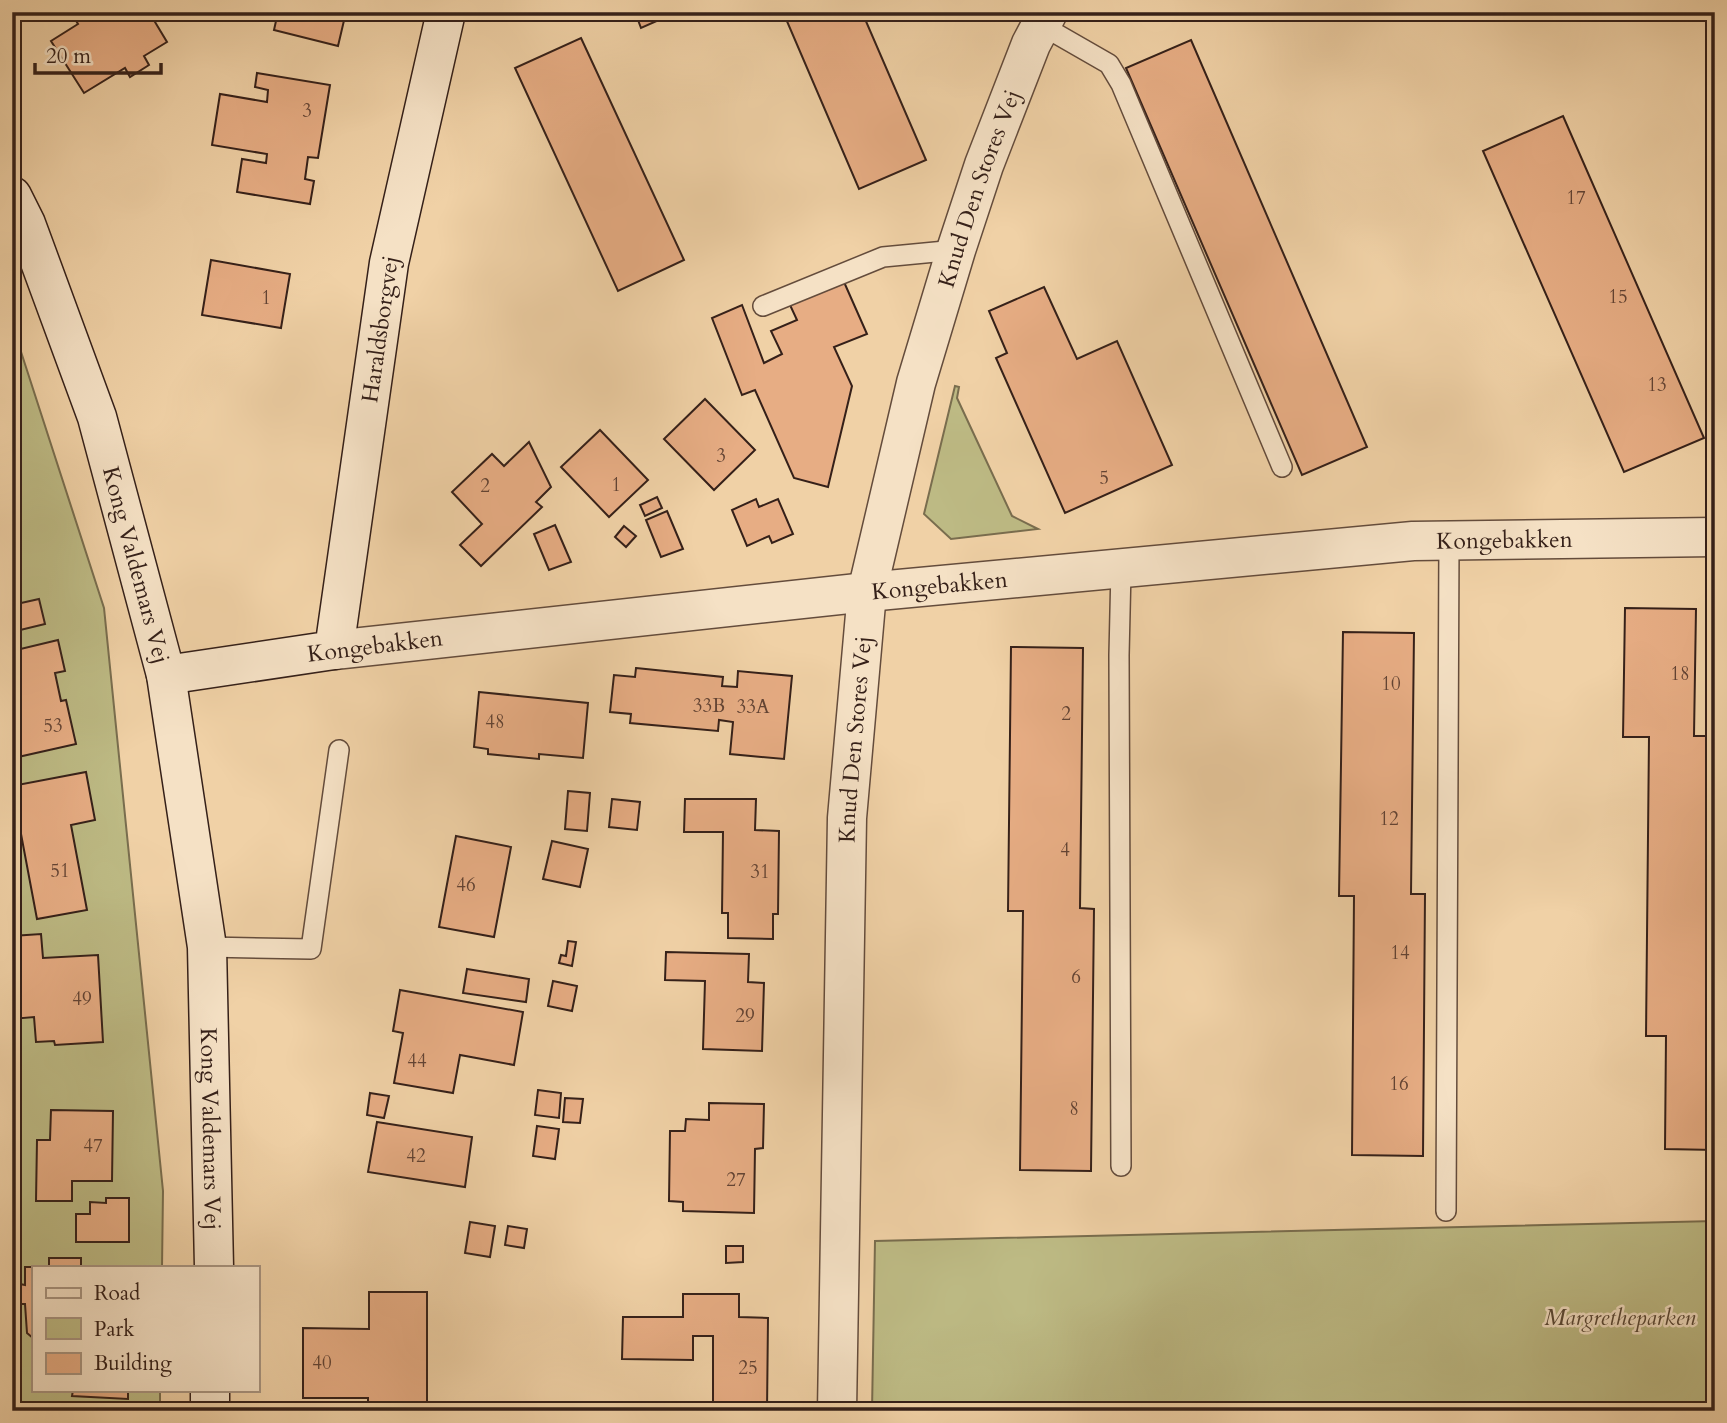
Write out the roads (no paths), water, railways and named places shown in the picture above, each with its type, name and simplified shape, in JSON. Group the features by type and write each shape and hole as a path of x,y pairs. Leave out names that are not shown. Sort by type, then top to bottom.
{"street":[{"name":"Haraldsborgvej","path":"334,650 389,263 446,12"},
{"name":"Knud Den Stores Vej","path":"837,1411 847,818 867,592 916,383 956,250 984,165 1045,19"},
{"name":"Kong Valdemars Vej","path":"12,196 26,224 97,417 166,675 207,947 214,1266"},
{"name":"Kongebakken","path":"166,675 334,650 867,592 1413,541 1715,537"},
{"path":"209,1411 210,1392"}],"lane":[{"path":"1045,19 1109,64 1121,84 1282,467"},
{"path":"762,306 883,257 956,250"},
{"path":"1446,1211 1450,541"},
{"path":"1121,569 1121,1166"},
{"path":"207,947 311,948 339,750"}],"park label":[{"name":"Margretheparken","path":"1620,1317"}]}
